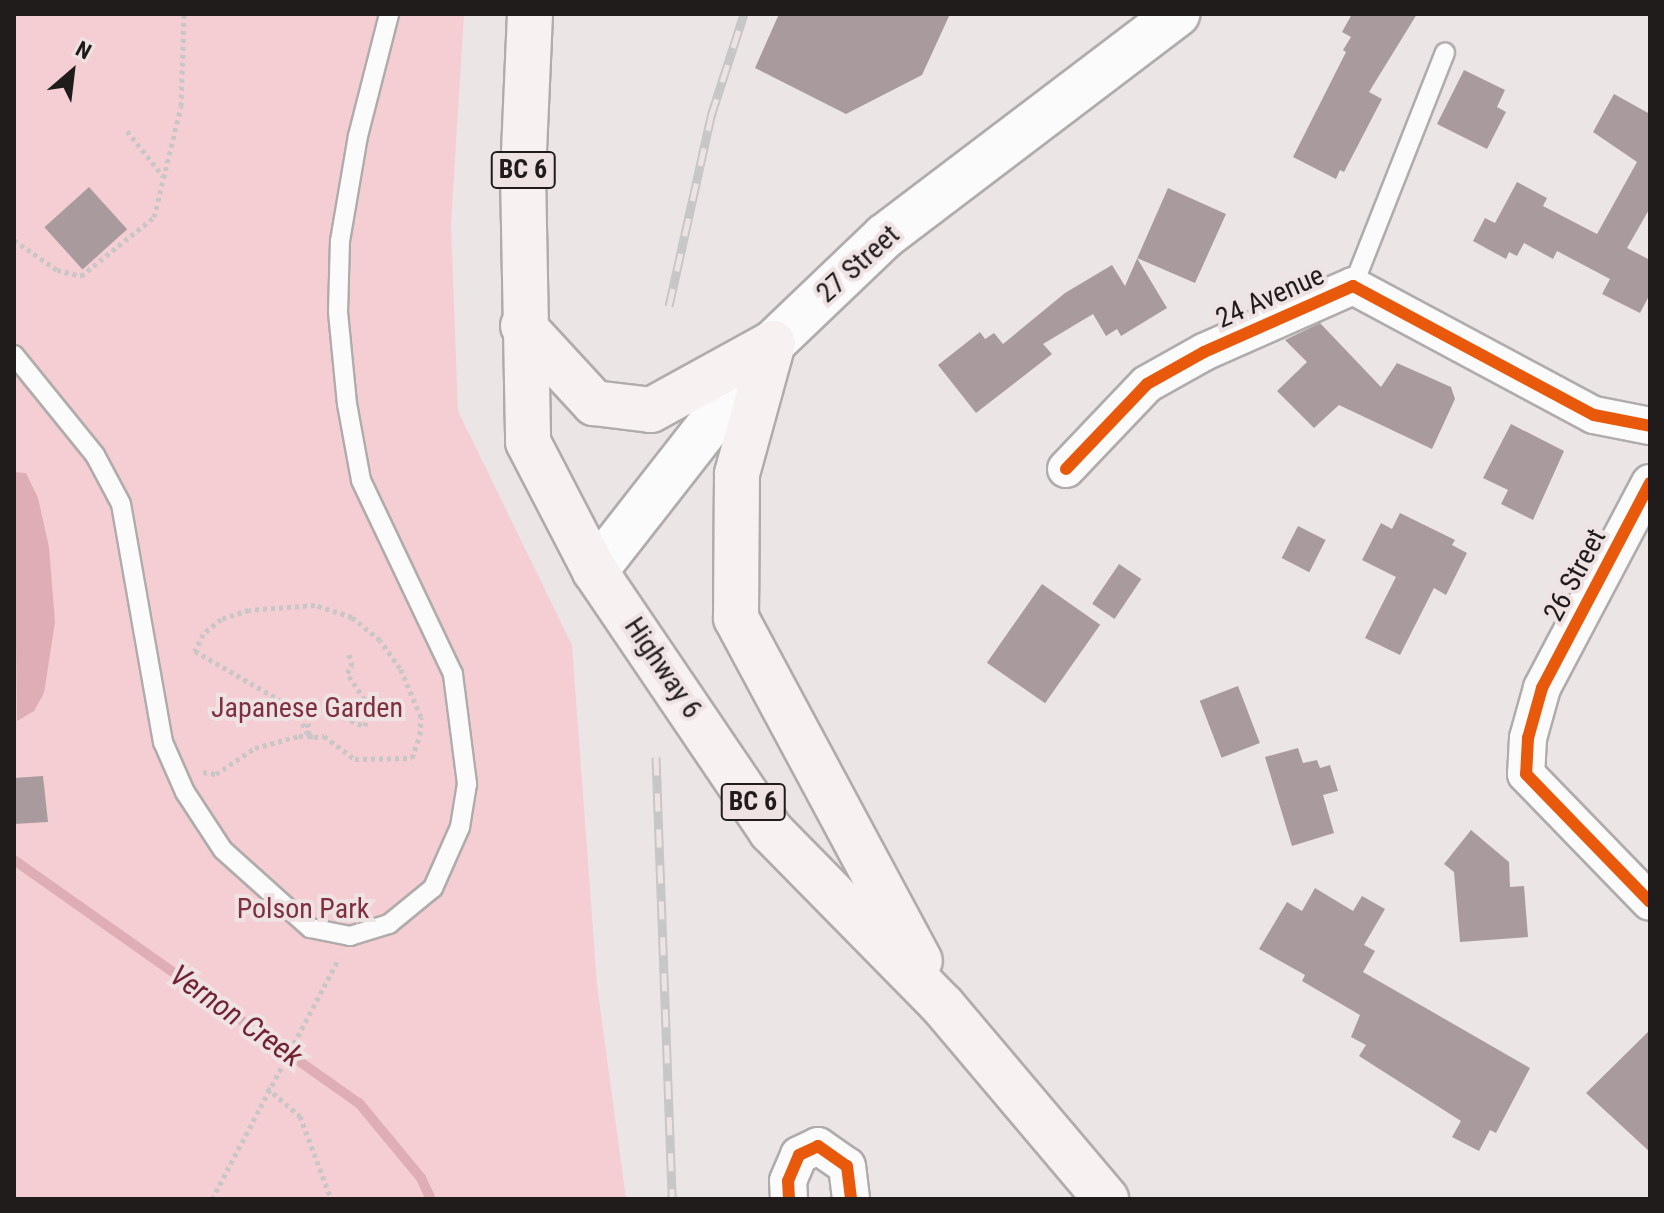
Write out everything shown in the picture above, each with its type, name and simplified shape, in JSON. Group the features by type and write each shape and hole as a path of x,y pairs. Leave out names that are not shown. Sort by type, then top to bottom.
{"main road":[{"name":"Highway 6","path":"530,14 523,326 528,442 595,571 771,831 943,1006 1100,1197"},
{"name":"27 Street","path":"595,571 773,343 885,236 1177,14"},
{"path":"523,326 594,403 651,410 773,343"},
{"path":"773,343 737,474 736,618 943,1006"}],"street":[{"name":"24 Avenue","path":"1066,469 1147,384 1204,352 1353,286 1594,415 1650,426"},
{"name":"26 Street","path":"1650,483 1542,688 1528,738 1526,774 1650,902"},
{"path":"789,1199 788,1181 799,1155 818,1146 847,1166 851,1199"}],"lane":[{"path":"14,355 95,455 121,504 163,742 223,850 273,899 310,928 350,936 389,924 433,888 460,827 467,784 453,674 361,480 347,404 338,312 340,241 358,136 389,14"},
{"path":"1353,286 1445,52"}],"path":[{"path":"14,240 57,270 81,276 154,217 181,106 184,14"},
{"path":"127,131 163,177"},
{"path":"172,762 216,774 269,742 309,736 324,736 355,759 412,758 421,717 400,668 380,640 352,617 315,605 249,610 221,619 203,634 195,651 295,709 309,736"},
{"path":"309,736 308,717 328,712 365,726 369,706 347,673 352,666 349,654"},
{"path":"212,1199 267,1088 299,1038 350,936"},
{"path":"267,1088 300,1116 331,1199"}],"green space":[{"name":"Polson Park","path":"14,14 464,14 451,225 458,411 572,645 597,984 626,1199 14,1199"}],"shaded area":[{"path":"14,472 26,473 38,498 49,547 55,622 44,693 34,711 17,721"}],"building":[{"path":"779,14 950,14 922,75 846,114 755,68"},
{"path":"1352,14 1417,14 1369,92 1382,99 1344,172 1340,170 1336,179 1293,157 1346,52 1343,50 1351,37 1342,32"},
{"path":"1464,70 1505,90 1497,107 1506,112 1487,149 1437,124"},
{"path":"1614,94 1650,114 1650,208 1627,248 1650,260 1650,294 1640,313 1602,294 1610,279 1557,251 1553,259 1524,243 1517,256 1509,252 1506,259 1473,241 1485,218 1495,223 1517,182 1547,198 1543,206 1597,234 1637,162 1593,132"},
{"path":"89,187 127,229 83,270 44,227"},
{"path":"1168,188 1226,214 1195,283 1137,258"},
{"path":"1137,258 1167,308 1121,336 1117,329 1106,336 1093,314 1043,344 1052,354 976,413 938,365 980,332 985,339 994,333 1003,344 1065,293 1112,265 1125,286"},
{"path":"1320,323 1381,387 1397,363 1451,387 1455,399 1432,449 1339,405 1314,428 1277,391 1307,362 1285,340"},
{"path":"1511,424 1564,451 1533,520 1501,504 1508,490 1483,478"},
{"path":"1400,513 1455,540 1452,545 1467,553 1446,595 1434,588 1400,655 1365,638 1396,577 1362,560 1381,523 1392,529"},
{"path":"1298,526 1326,540 1309,572 1282,558"},
{"path":"1119,564 1141,579 1115,619 1092,604"},
{"path":"1042,584 1100,625 1045,703 987,663"},
{"path":"1238,686 1260,743 1222,758 1200,701"},
{"path":"1298,748 1303,763 1317,760 1320,768 1330,765 1338,791 1323,795 1334,833 1292,846 1265,757"},
{"path":"43,776 48,822 14,824 14,778"},
{"path":"1471,830 1509,862 1510,887 1524,886 1528,937 1460,942 1454,872 1444,864"},
{"path":"1315,888 1353,911 1362,896 1385,909 1364,945 1375,951 1363,972 1530,1068 1496,1133 1490,1130 1479,1151 1452,1137 1461,1121 1359,1056 1366,1045 1351,1037 1360,1015 1302,981 1305,975 1259,949 1287,902 1302,911"},
{"path":"1650,1030 1650,1152 1586,1093"}],"waterway":[{"name":"Vernon Creek","path":"14,860 359,1103 421,1178 431,1199"}],"railway":[{"path":"669,306 711,116 744,14"},
{"path":"656,757 672,1199"}],"cycle path":[{"path":"1066,469 1147,384 1204,352 1353,286 1594,415 1650,426"},
{"path":"1650,483 1542,688 1528,738 1526,774 1650,902"},
{"path":"789,1199 788,1181 799,1155 818,1146 847,1166 851,1199"}],"park label":[{"name":"Japanese Garden","path":"307,708"}]}
